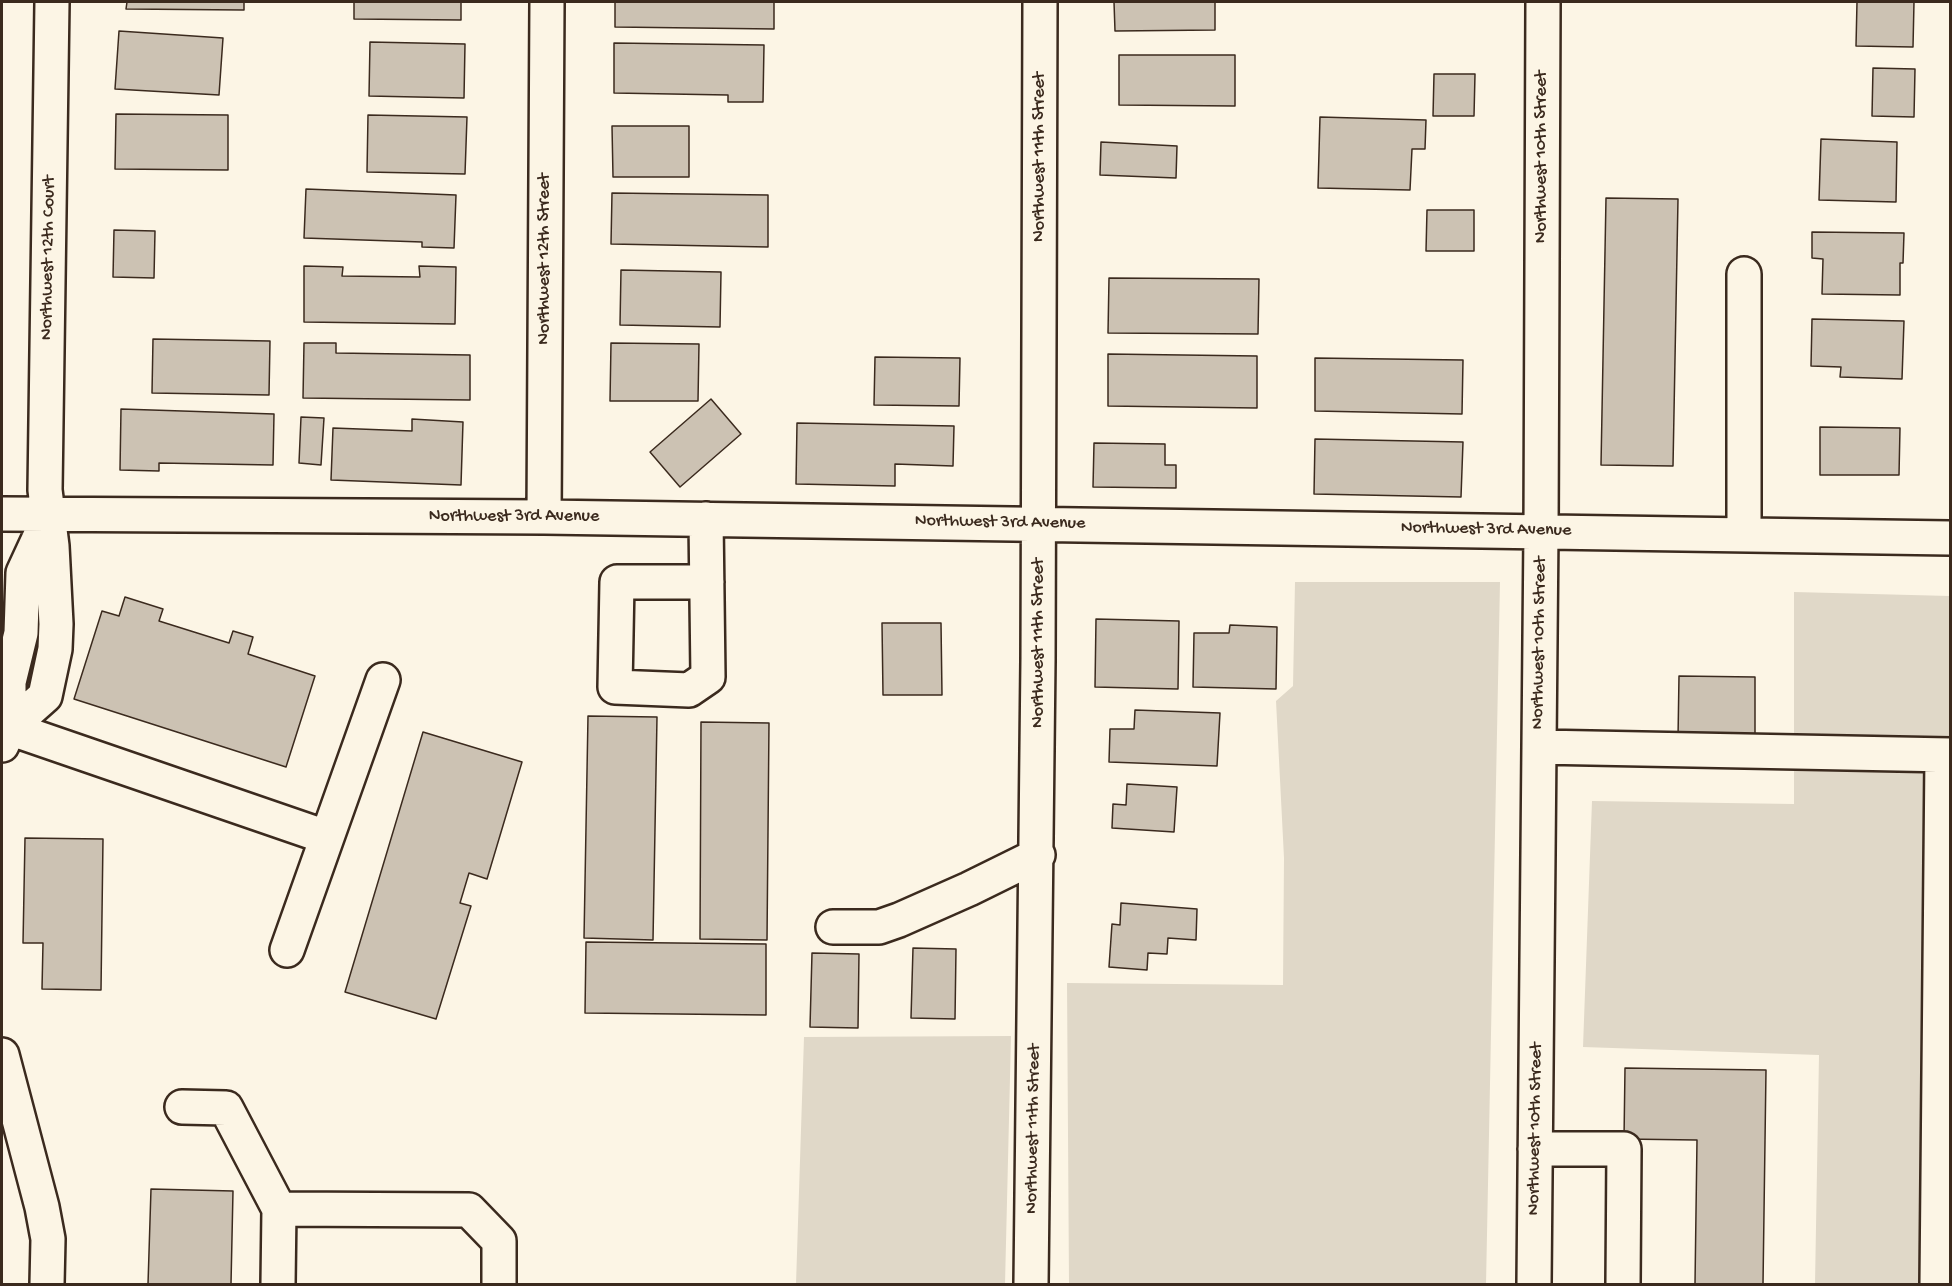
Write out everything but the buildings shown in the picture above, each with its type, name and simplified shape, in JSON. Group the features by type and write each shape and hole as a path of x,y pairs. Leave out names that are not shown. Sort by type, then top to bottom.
{"street":[{"name":"Northwest 12th Court","path":"50,515 45,490 52,2"},
{"name":"Northwest 12th Street","path":"544,517 547,2"},
{"name":"Northwest 11th Street","path":"1031,1284 1038,855 1040,2"},
{"name":"Northwest 10th Street","path":"1534,1284 1543,2"},
{"path":"1744,274 1744,534"},
{"name":"Northwest 3rd Avenue","path":"2,514 544,517 1950,537"},
{"path":"50,515 56,624 55,649 45,696 5,736 326,837"},
{"path":"706,519 707,582"},
{"path":"286,950 382,680"},
{"path":"1539,747 1946,755 1937,1284"},
{"path":"833,927 879,927 899,920 1038,855"},
{"path":"2,1055 42,1207 48,1239 47,1284"},
{"path":"182,1107 226,1108 279,1209 278,1284"},
{"path":"1535,1149 1624,1149 1623,1284"},
{"path":"279,1209 469,1210 500,1241 499,1284"}],"shaded area":[{"path":"1295,582 1500,582 1486,1284 1069,1284 1067,983 1283,985 1284,858 1276,701 1293,686"},
{"path":"1794,592 1950,596 1950,1284 1815,1284 1819,1055 1583,1047 1592,801 1794,804"},
{"path":"1011,1036 1005,1284 796,1284 804,1037"}]}
